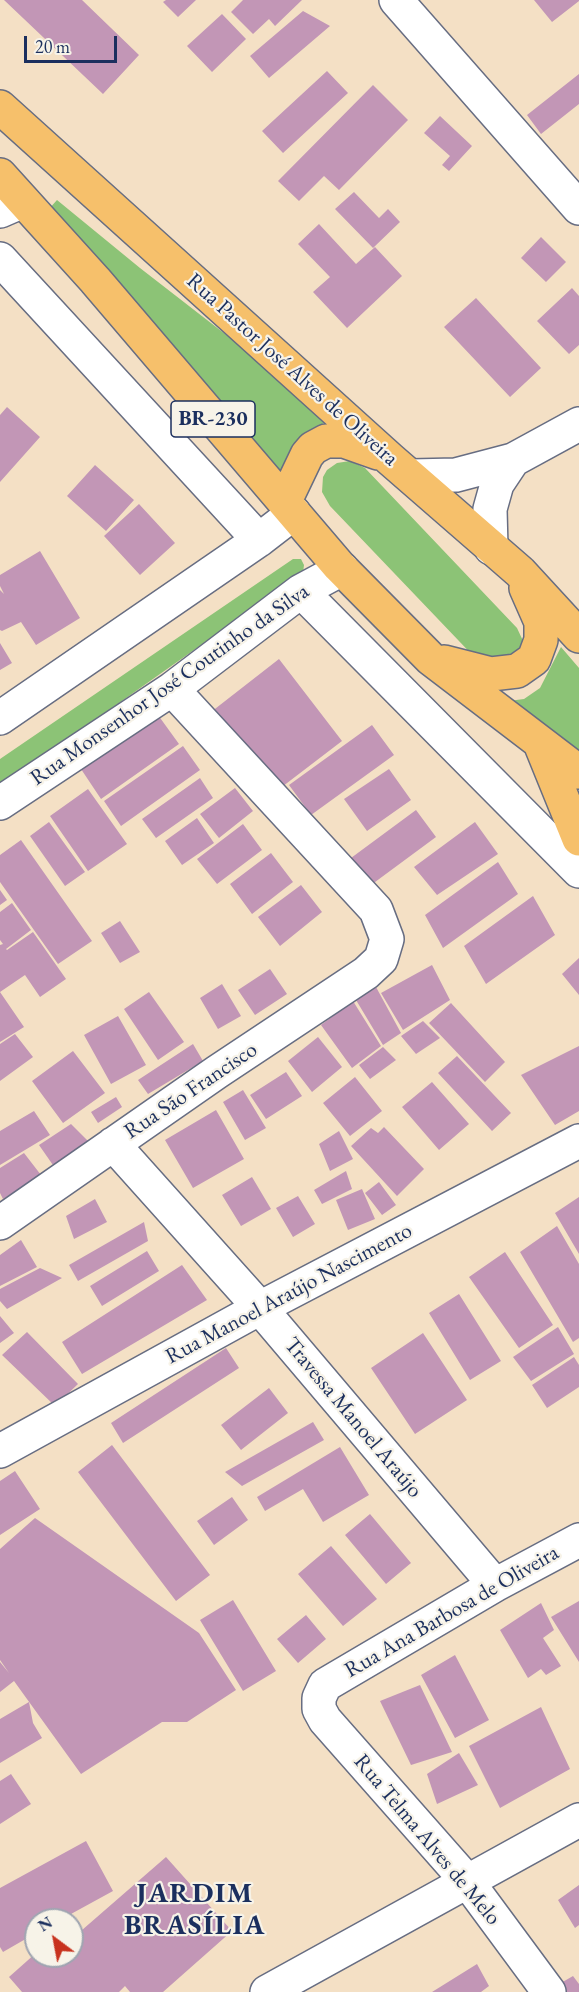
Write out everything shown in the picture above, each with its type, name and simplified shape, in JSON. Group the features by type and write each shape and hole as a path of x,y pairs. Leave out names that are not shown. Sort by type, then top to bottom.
{"highway":[{"name":"Rua Pastor José Alves de Oliveira","path":"0,107 520,572 579,636"},
{"name":"BR-230","path":"0,175 12,206 95,280 342,569 431,659 579,772"},
{"path":"290,507 307,455 313,448 326,441 344,441 400,467"},
{"path":"431,659 491,674 517,671 534,659 541,640 541,622 520,572"},
{"path":"539,741 579,838"}],"street":[{"path":"396,0 579,208"},
{"path":"0,259 259,540"},
{"path":"400,467 456,475 513,460 579,424"},
{"path":"491,548 490,509 497,484 513,460"},
{"path":"0,718 259,540 290,507"},
{"name":"Rua Monsenhor José Coutinho da Silva","path":"0,803 172,689 301,591 342,569"},
{"path":"301,591 579,871"},
{"name":"Rua São Francisco","path":"0,1223 217,1072 366,973 381,959 387,939 376,910 172,689"},
{"name":"Rua Manoel Araújo Nascimento","path":"0,1451 260,1308 579,1141"},
{"name":"Travessa Manoel Araújo","path":"113,1144 260,1308 495,1586"},
{"name":"Rua Ana Barbosa de Oliveira","path":"325,1685 579,1540"},
{"name":"Rua Telma Alves de Melo","path":"325,1685 319,1698 319,1709 325,1720 467,1881 549,1992"},
{"path":"267,1992 579,1820"}],"green space":[{"path":"57,200 256,358 328,421 311,430 298,441 285,476 48,210"},
{"path":"350,461 365,468 517,628 524,643 522,657 480,663 330,506 322,492 323,477 327,470 337,463"},
{"path":"293,559 301,559 304,565 303,573 0,787 0,759"},
{"path":"561,647 579,668 579,759 501,702 524,699 540,688"}],"building":[{"path":"4,0 82,0 139,55 103,94"},
{"path":"166,0 196,0 178,17 163,2"},
{"path":"243,0 302,0 275,26 269,19 253,34 231,12"},
{"path":"534,0 579,0 579,1 552,22"},
{"path":"303,11 330,26 269,78 250,56"},
{"path":"222,14 246,39 212,72 187,46"},
{"path":"327,71 348,93 283,153 262,131"},
{"path":"579,74 579,104 541,134 527,115"},
{"path":"373,85 408,120 339,190 324,176 299,201 278,181"},
{"path":"440,116 472,146 449,171 442,165 450,156 424,133"},
{"path":"354,192 379,218 388,209 400,222 373,248 335,209"},
{"path":"319,224 356,264 375,247 402,276 347,328 313,292 330,277 298,244"},
{"path":"541,237 566,262 546,282 521,258"},
{"path":"572,288 579,296 579,345 569,354 537,321"},
{"path":"476,298 541,368 510,397 444,327"},
{"path":"7,407 40,437 0,482 0,415"},
{"path":"95,465 134,500 106,531 67,496"},
{"path":"139,504 175,543 140,575 104,536"},
{"path":"40,551 80,618 36,645 21,622 0,630 0,590 4,594 0,586 0,575"},
{"path":"0,643 12,663 0,670"},
{"path":"279,659 342,741 274,793 211,712"},
{"path":"158,715 179,744 101,799 81,769"},
{"path":"372,725 394,755 311,815 289,785"},
{"path":"183,746 200,770 121,826 104,801"},
{"path":"389,769 411,800 367,831 344,799"},
{"path":"200,778 213,798 156,838 142,819"},
{"path":"235,788 253,811 219,838 200,814"},
{"path":"88,789 127,844 88,871 50,816"},
{"path":"416,810 436,837 371,885 351,858"},
{"path":"197,818 214,843 182,865 165,841"},
{"path":"49,822 85,872 65,886 30,836"},
{"path":"475,822 498,854 437,895 414,867"},
{"path":"243,824 262,850 217,884 197,859"},
{"path":"21,840 92,941 58,964 0,882 0,855"},
{"path":"271,853 293,882 252,914 230,884"},
{"path":"498,862 518,894 443,948 425,915"},
{"path":"301,885 322,912 280,946 258,917"},
{"path":"0,890 7,900 0,905"},
{"path":"533,896 555,935 486,984 464,946"},
{"path":"12,903 31,930 6,949 33,932 66,979 40,997 25,975 0,992 0,945 3,944 0,940 0,912"},
{"path":"120,921 140,952 120,963 101,933"},
{"path":"579,958 579,995 562,974"},
{"path":"432,965 450,1000 403,1030 381,993"},
{"path":"270,969 287,994 255,1015 238,990"},
{"path":"222,984 241,1016 218,1029 200,998"},
{"path":"376,987 401,1033 383,1045 356,1000"},
{"path":"0,992 24,1027 0,1042"},
{"path":"149,992 184,1042 158,1060 124,1009"},
{"path":"353,1001 381,1046 352,1068 321,1025"},
{"path":"451,1003 505,1062 485,1082 429,1023"},
{"path":"118,1016 146,1065 111,1084 84,1035"},
{"path":"423,1021 440,1038 416,1054 401,1036"},
{"path":"15,1034 33,1057 0,1081 0,1044"},
{"path":"318,1037 342,1067 312,1092 288,1061"},
{"path":"193,1044 203,1061 148,1094 138,1080"},
{"path":"579,1046 579,1111 555,1125 521,1075"},
{"path":"383,1047 396,1060 370,1079 359,1065"},
{"path":"73,1051 105,1093 63,1123 32,1081"},
{"path":"457,1056 511,1113 492,1131 438,1073"},
{"path":"286,1072 302,1096 266,1119 250,1095"},
{"path":"355,1077 382,1111 350,1136 323,1103"},
{"path":"432,1082 469,1124 439,1150 402,1107"},
{"path":"243,1090 266,1128 245,1140 223,1102"},
{"path":"116,1097 122,1107 98,1123 91,1112"},
{"path":"216,1110 244,1159 193,1188 165,1140"},
{"path":"34,1111 50,1135 0,1165 0,1131"},
{"path":"71,1124 91,1144 55,1168 39,1145"},
{"path":"384,1127 424,1169 397,1196 351,1146 371,1128 378,1133"},
{"path":"339,1131 353,1159 330,1171 319,1144"},
{"path":"24,1153 41,1175 3,1199 0,1193 0,1168"},
{"path":"346,1171 352,1189 322,1204 314,1190"},
{"path":"252,1177 271,1209 241,1226 222,1195"},
{"path":"379,1182 396,1205 382,1215 365,1193"},
{"path":"362,1189 375,1219 348,1230 336,1200"},
{"path":"298,1196 315,1224 293,1237 276,1208"},
{"path":"579,1197 579,1254 555,1213"},
{"path":"95,1199 107,1222 74,1239 66,1216"},
{"path":"144,1222 148,1241 78,1281 69,1265"},
{"path":"557,1226 579,1264 579,1338 573,1342 520,1252"},
{"path":"21,1240 37,1267 0,1286 0,1255"},
{"path":"147,1251 159,1271 102,1306 90,1286"},
{"path":"505,1252 553,1325 519,1348 469,1277"},
{"path":"182,1265 207,1300 82,1374 62,1342"},
{"path":"40,1268 62,1278 7,1309 0,1301 0,1289"},
{"path":"459,1294 501,1361 470,1380 429,1313"},
{"path":"0,1316 14,1333 0,1343"},
{"path":"558,1327 574,1354 531,1381 513,1357"},
{"path":"27,1332 78,1384 55,1406 2,1355"},
{"path":"423,1333 467,1400 415,1434 371,1368"},
{"path":"226,1348 239,1368 123,1443 111,1423"},
{"path":"574,1357 579,1365 579,1387 547,1408 532,1385"},
{"path":"269,1388 288,1413 241,1450 221,1425"},
{"path":"313,1422 324,1440 242,1486 225,1472"},
{"path":"112,1445 210,1575 176,1601 78,1472"},
{"path":"340,1447 369,1495 323,1522 303,1489 265,1511 257,1497"},
{"path":"15,1471 40,1509 0,1535 0,1481"},
{"path":"232,1497 248,1520 214,1545 197,1521"},
{"path":"370,1514 411,1563 386,1584 345,1535"},
{"path":"35,1518 199,1633 236,1690 187,1722 162,1722 81,1774 14,1681 0,1692 0,1662 9,1673 0,1660 0,1549"},
{"path":"331,1546 377,1599 343,1626 298,1574"},
{"path":"233,1600 276,1671 243,1691 200,1620"},
{"path":"579,1601 579,1662 551,1617"},
{"path":"541,1603 554,1630 543,1638 561,1666 546,1675 541,1669 528,1678 500,1630"},
{"path":"306,1615 326,1639 298,1663 277,1639"},
{"path":"455,1655 489,1720 455,1738 421,1675"},
{"path":"420,1685 452,1752 411,1765 380,1701"},
{"path":"29,1702 33,1723 42,1738 0,1763 0,1719"},
{"path":"541,1707 570,1769 500,1808 469,1746"},
{"path":"459,1753 478,1785 437,1804 427,1774"},
{"path":"11,1774 31,1804 0,1824 0,1781"},
{"path":"86,1841 113,1891 82,1908 24,1908 24,1940 3,1952 0,1947 0,1888"},
{"path":"166,1857 232,1931 163,1992 130,1992 125,1986 119,1992 22,1992 9,1977 24,1964 24,1968 84,1968 84,1928"},
{"path":"579,1885 579,1925 575,1928 558,1900"},
{"path":"477,1964 489,1986 481,1992 432,1992"},
{"path":"573,1976 579,1984 579,1992 558,1992 554,1987"}],"district":[{"name":"JARDIM BRASÍLIA","path":"195,1910"}]}
